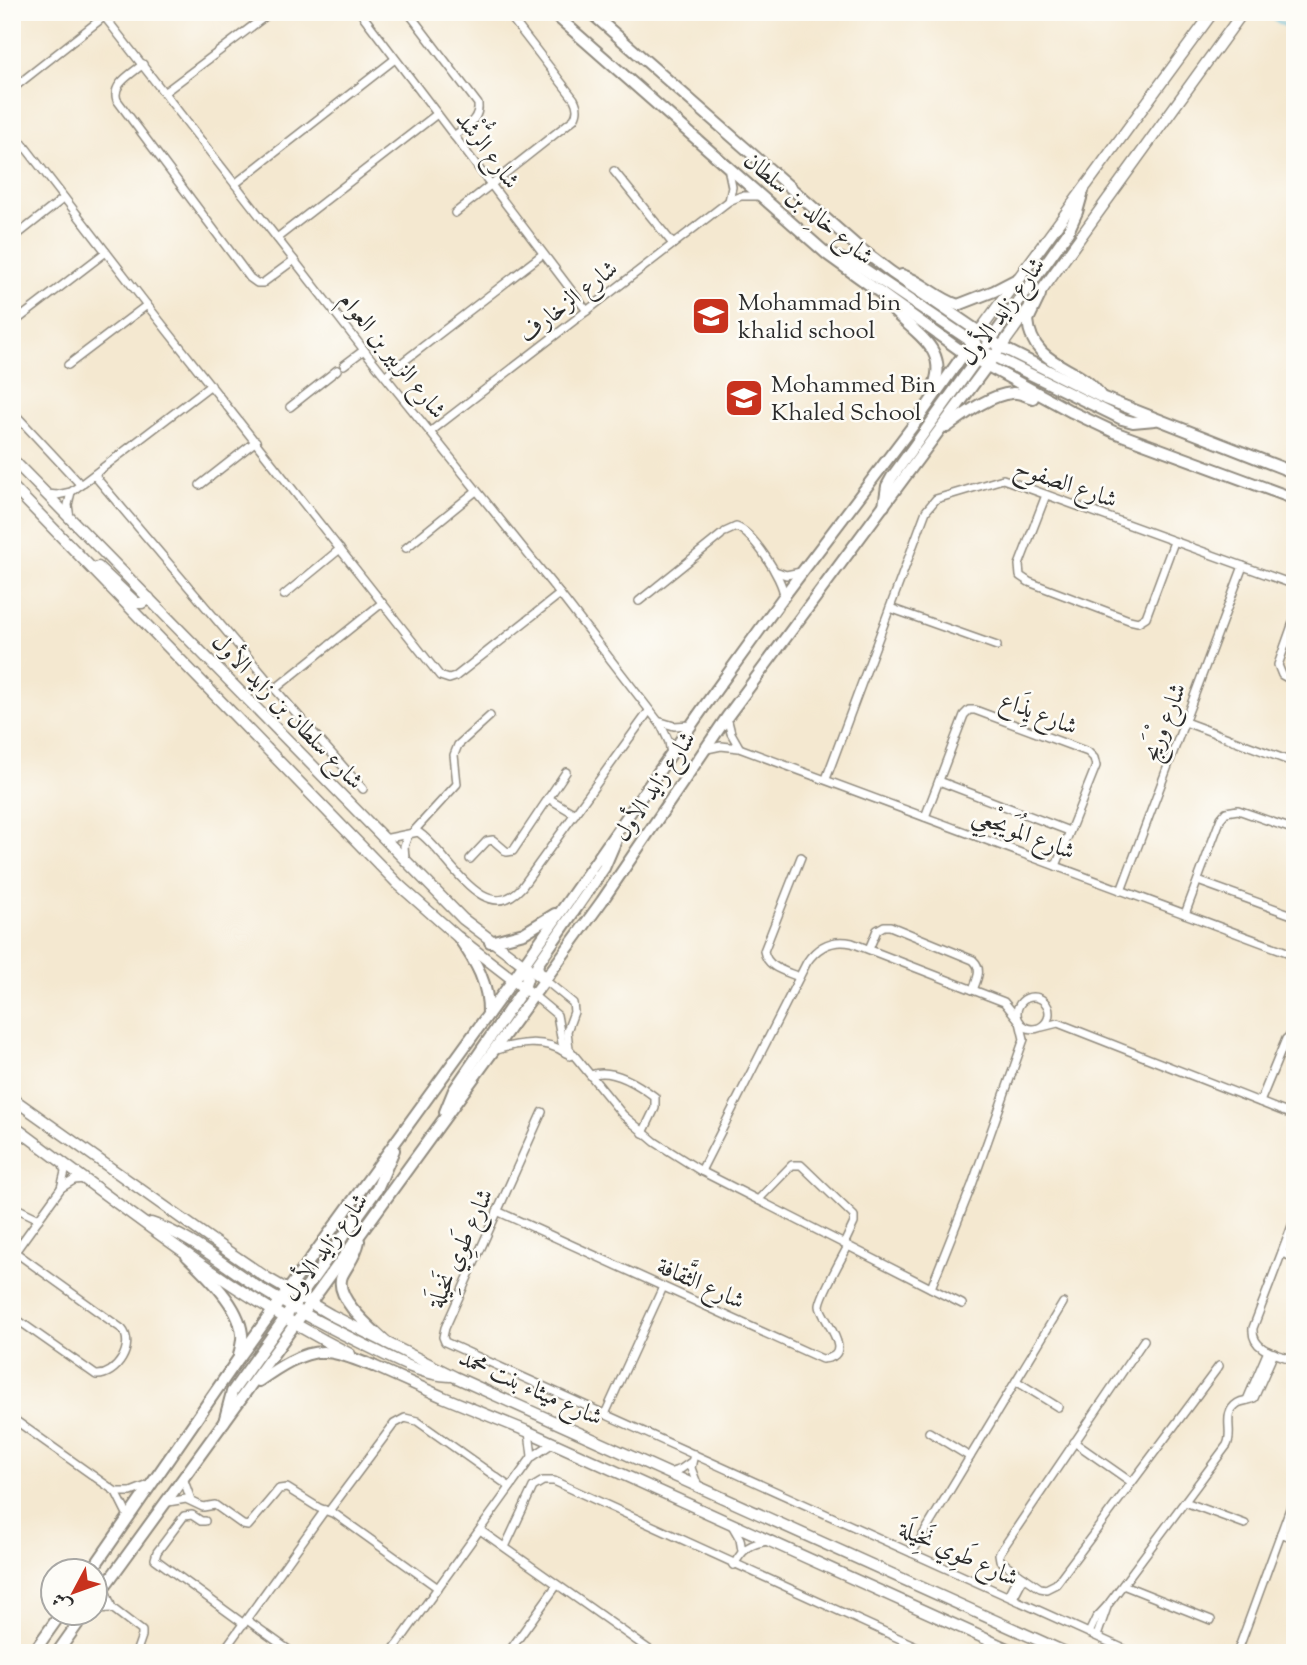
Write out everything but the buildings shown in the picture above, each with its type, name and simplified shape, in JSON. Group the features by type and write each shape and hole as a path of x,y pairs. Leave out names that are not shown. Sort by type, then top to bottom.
{"main road":[{"name":"شارع خالِد بن سلطان","path":"552,12 828,255 964,353 985,349 1156,420 1295,473"},
{"name":"شارع خالِد بن سلطان","path":"590,12 811,207 891,272 979,332 987,367 1072,412 1156,449 1295,499"},
{"name":"شارع زايد الأول","path":"979,332 1213,12"},
{"name":"شارع زايد الأول","path":"985,349 1040,295 1243,12"},
{"path":"884,507 887,486 892,477 1068,232 1083,191"},
{"path":"828,255 858,265 985,349 1122,419 1144,422 1156,420"},
{"path":"891,272 916,280 958,305 1021,277"},
{"path":"878,292 898,318 926,341 938,364 937,379 918,419"},
{"path":"1040,295 1028,320 1034,339 1051,361 1086,380 1101,397"},
{"name":"شارع زايد الأول","path":"102,1556 238,1359 566,906 783,596 918,419 964,353"},
{"name":"شارع زايد الأول","path":"108,1581 493,1052 529,992 546,979 794,624 987,367"},
{"path":"939,433 973,409 1009,393 1020,393 1072,412"},
{"name":"شارع سلطان بن زايد الأول","path":"12,459 463,919 490,942 546,979"},
{"name":"شارع سلطان بن زايد الأول","path":"12,486 383,869 459,938 529,992"},
{"path":"80,555 106,573 136,603 142,603 149,598"},
{"path":"546,979 539,973 537,965 609,860 617,833"},
{"path":"490,942 524,933 566,906"},
{"path":"459,938 484,981 488,1014"},
{"path":"442,1122 454,1090 529,992 523,965"},
{"name":"شارع ميثاء بنت محمد","path":"12,1098 226,1250 310,1303 454,1377 1067,1653"},
{"name":"شارع ميثاء بنت محمد","path":"12,1125 187,1256 273,1311 373,1366 529,1432 1017,1653"},
{"path":"224,1425 232,1392 377,1189 397,1140"},
{"path":"141,1220 190,1242 292,1307 405,1365 434,1375 454,1377"},
{"path":"359,1236 357,1252 341,1279 342,1288 360,1318 387,1343"},
{"path":"187,1256 218,1286 228,1301 242,1334 238,1359"},
{"path":"288,1290 296,1324"},
{"path":"273,1311 310,1303"},
{"path":"251,1387 281,1367 318,1352 331,1352 373,1366"},
{"path":"33,1653 52,1626"},
{"path":"57,1653 77,1626"}],"street":[{"path":"165,93 271,12"},
{"path":"408,12 478,104 475,120 454,136"},
{"path":"456,213 574,120 578,109 574,99 507,12"},
{"name":"شارع الرُّشْد","path":"363,13 586,311"},
{"path":"12,89 106,14"},
{"name":"شارع الزبير بن العوام","path":"106,14 364,350 560,594 657,720 667,736 671,754"},
{"path":"235,184 396,59"},
{"path":"143,64 116,87 116,97 250,278 263,284 294,260"},
{"path":"277,238 437,114"},
{"path":"12,130 437,673 449,679 455,677 560,594"},
{"path":"727,166 732,180 729,201"},
{"path":"614,171 673,244"},
{"name":"شارع الزخارف","path":"430,432 729,201 748,195 762,196"},
{"path":"12,239 64,198"},
{"path":"12,324 106,252"},
{"path":"386,375 543,254"},
{"path":"68,365 147,305"},
{"path":"344,365 364,350"},
{"path":"290,407 337,370"},
{"path":"47,494 61,495 71,492 211,385"},
{"path":"12,411 80,485"},
{"path":"200,485 256,441"},
{"path":"94,475 363,789"},
{"name":"شارع الصفوح","path":"826,779 926,511 936,499 1003,480 1295,585"},
{"path":"406,548 476,491"},
{"path":"70,518 68,505 71,492"},
{"path":"1046,495 1019,565 1020,576 1029,582 1129,620 1143,620 1149,613 1174,542"},
{"path":"639,601 723,534 736,527 746,531 775,571 782,585 783,596"},
{"path":"284,595 340,550"},
{"name":"شارع وْرَيج","path":"1121,891 1242,566"},
{"path":"775,571 786,575 801,572"},
{"path":"275,689 382,603"},
{"path":"890,608 997,646"},
{"path":"1295,617 1278,665 1282,675 1295,682"},
{"name":"شارع يِذَاع","path":"925,817 964,715 969,710 1088,752 1094,758 1096,766 1056,866"},
{"path":"383,839 421,834 480,895 487,899 503,900 517,893 522,887 649,711"},
{"path":"406,862 404,851 411,834 457,784 454,755 458,745 490,716"},
{"path":"727,717 739,748"},
{"path":"657,720 674,726 691,725"},
{"path":"1185,722 1295,763"},
{"name":"شارع المُوَيجْعِي","path":"704,750 722,746 739,748 1295,955"},
{"path":"470,859 487,841 494,840 507,852 513,851 566,772"},
{"path":"939,781 1069,831"},
{"path":"548,798 575,814"},
{"path":"1185,914 1221,818 1226,812 1238,810 1295,830"},
{"path":"799,977 772,965 766,959 764,951 801,857"},
{"path":"1198,881 1295,916"},
{"path":"869,949 877,930 890,926 973,960 979,972 973,990"},
{"path":"701,1171 814,952 822,946 843,941 1004,1002 1040,998 1058,1023 1295,1116"},
{"path":"546,979 573,1003 574,1012 567,1031 569,1049 623,1115 643,1133 701,1171 962,1304"},
{"path":"529,992 557,1015 562,1043 568,1054 590,1076"},
{"path":"1024,999 1018,1008 1024,1039"},
{"path":"1004,1002 1027,1028 1058,1023"},
{"path":"931,1288 972,1185 1024,1039 1049,1020 1049,1010"},
{"path":"1260,1102 1284,1043 1295,1031"},
{"path":"493,1052 511,1046 546,1043 568,1054"},
{"path":"590,1076 601,1072 612,1073 654,1097 656,1108 643,1133"},
{"name":"شارع طَوِي نَخِيلَة","path":"542,1112 445,1328 443,1340 447,1344 605,1415 692,1458 1133,1653"},
{"path":"12,1316 96,1375 102,1376 113,1369 128,1346 126,1334 122,1329 14,1254 61,1188 65,1172 62,1161"},
{"path":"758,1200 792,1165 801,1165 854,1216 846,1245"},
{"path":"61,1188 74,1180 85,1180"},
{"path":"12,1206 39,1219"},
{"name":"شارع الثَّقافة","path":"498,1212 826,1359 834,1354 837,1344 833,1328 822,1314 821,1300 846,1245"},
{"path":"1295,1218 1252,1328 1256,1343 1271,1352 1295,1360"},
{"path":"1282,1253 1295,1258"},
{"path":"605,1415 663,1287"},
{"path":"912,1553 1063,1303"},
{"path":"1144,1340 999,1554 1000,1560 1040,1588 1051,1588 1219,1366"},
{"path":"1247,1400 1271,1352"},
{"path":"1089,1633 1096,1618 1229,1442 1228,1420 1231,1411 1238,1404 1256,1396 1266,1363"},
{"path":"1016,1381 1058,1407"},
{"path":"12,1418 116,1492 129,1518"},
{"path":"222,1653 394,1424 405,1418 417,1421 510,1487"},
{"path":"529,1432 533,1447 532,1457"},
{"path":"929,1432 970,1457"},
{"path":"1074,1442 1131,1482"},
{"path":"391,1653 532,1457 553,1443"},
{"path":"668,1473 681,1469 692,1458"},
{"path":"692,1458 692,1475 698,1486"},
{"path":"183,1478 191,1500"},
{"path":"505,1548 533,1488 537,1483 548,1480 930,1653"},
{"path":"116,1492 131,1492 150,1484"},
{"path":"163,1505 176,1499 191,1500 203,1507 215,1505 246,1526 251,1525 275,1494 283,1488 292,1490 438,1588"},
{"path":"1237,1653 1295,1495"},
{"path":"1185,1502 1245,1524"},
{"path":"205,1521 192,1515 184,1516 157,1552 155,1559 293,1653"},
{"path":"1285,1522 1295,1527"},
{"path":"732,1525 742,1550"},
{"path":"480,1530 654,1653"},
{"path":"1281,1533 1295,1539"},
{"path":"734,1564 742,1550 769,1541"},
{"path":"1011,1597 1022,1575"},
{"path":"508,1653 557,1585"},
{"path":"1123,1585 1211,1620"},
{"path":"108,1598 112,1608 142,1631 136,1653"},
{"path":"1097,1636 1107,1606"},
{"path":"108,1608 112,1608"},
{"path":"1289,1653 1295,1637"}],"waterway":[{"path":"1263,12 1295,32"}],"place":[{"name":"Mohammad bin khalid school","path":"711,316"},
{"name":"Mohammed Bin Khaled School","path":"744,398"}]}
